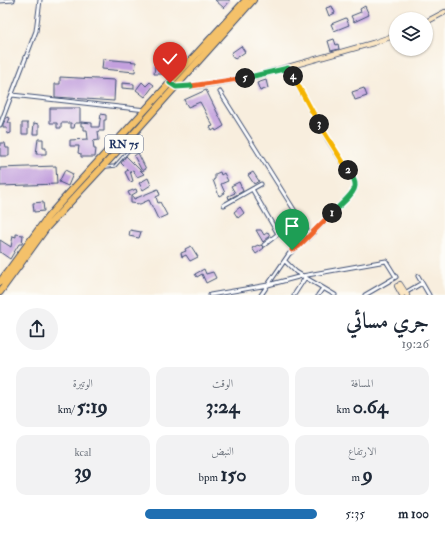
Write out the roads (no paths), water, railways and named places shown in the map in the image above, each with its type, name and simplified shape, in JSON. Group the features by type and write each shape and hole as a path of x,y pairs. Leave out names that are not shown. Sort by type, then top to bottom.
{"highway":[{"name":"RN 75","path":"0,292 47,227 130,137 246,0"},
{"name":"RN 75","path":"0,282 47,218 146,110 173,85 253,0"}],"street":[{"path":"0,1 12,0"},
{"path":"0,125 36,30 40,0"},
{"path":"433,18 445,12"},
{"path":"173,85 197,86 256,76 373,43 389,37"},
{"path":"261,295 292,250 310,235 350,195 356,185 329,142 288,68"},
{"path":"220,92 310,235"},
{"path":"12,94 146,110"},
{"path":"224,205 262,184"},
{"path":"252,189 278,234"},
{"path":"264,246 278,234 287,233 301,242"},
{"path":"285,261 290,268 335,295"},
{"path":"210,295 386,261 396,277 365,295"},
{"path":"418,276 429,295"},
{"path":"294,295 304,277"},
{"path":"398,285 405,294 422,283"},
{"path":"318,295 323,288"}]}
